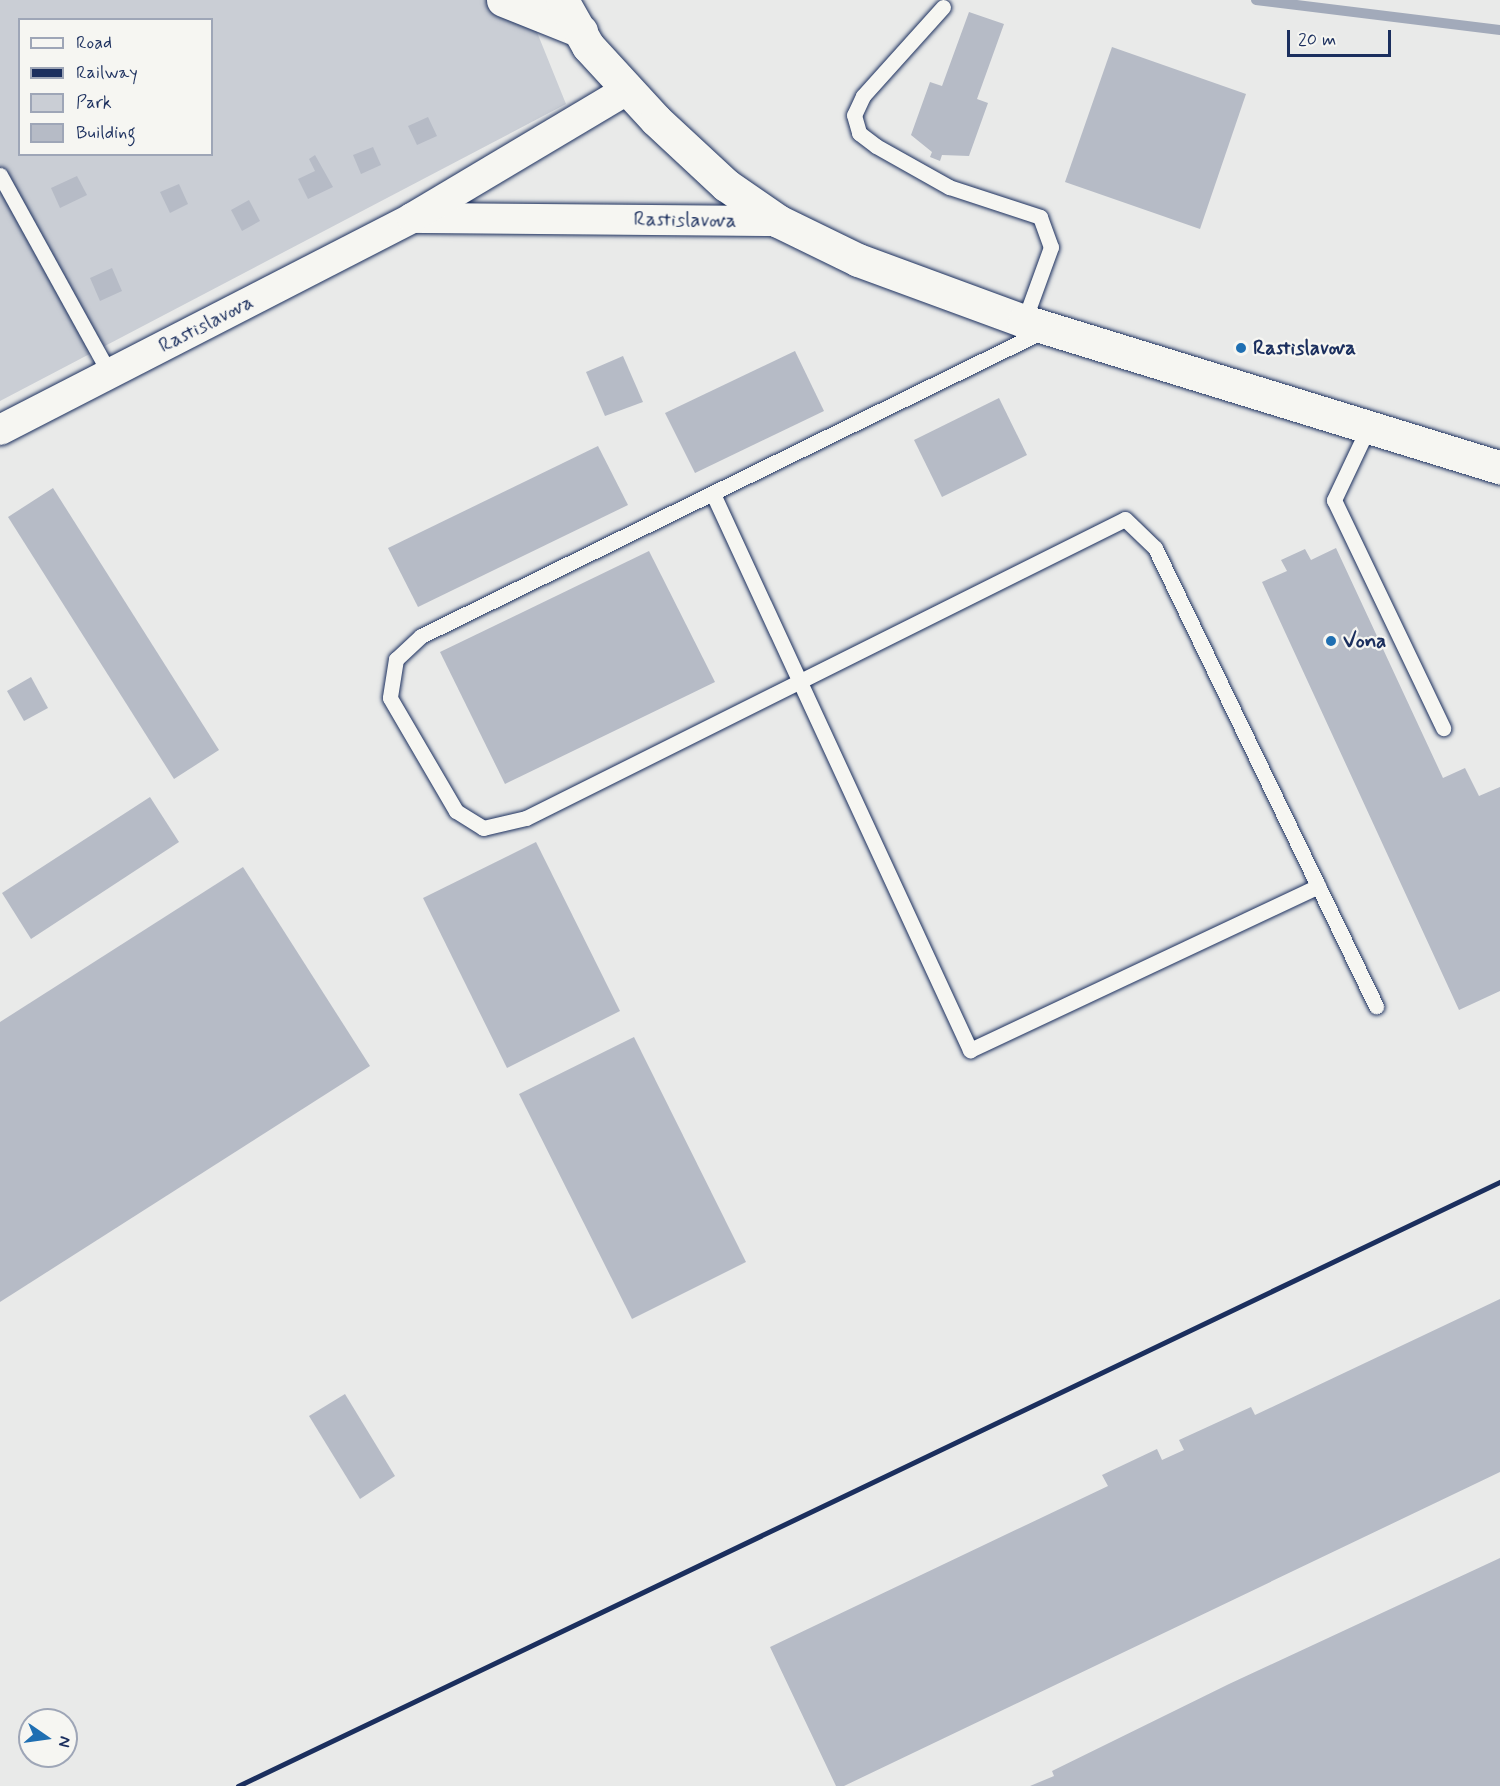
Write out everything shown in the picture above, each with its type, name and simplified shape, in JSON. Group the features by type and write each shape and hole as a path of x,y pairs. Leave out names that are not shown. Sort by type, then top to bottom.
{"street":[{"path":"503,0 581,31"},
{"path":"562,0 588,45 627,90 726,185 778,221 858,260 1036,325 1500,467"},
{"name":"Rastislavova","path":"0,430 412,218 627,90"},
{"name":"Rastislavova","path":"412,218 778,221"}],"lane":[{"path":"943,7 863,96 854,115 859,134 949,187 1040,217 1051,246 1036,325 713,494 421,636 396,659 390,698 456,811 483,828 526,818 1125,519 1155,548 1376,1006"},
{"path":"0,175 110,374"},
{"path":"1368,428 1334,500 1443,728"},
{"path":"713,494 970,1050 1318,886"}],"green space":[{"path":"0,0 524,0 566,104 0,401"}],"building":[{"path":"969,12 1004,24 977,99 988,103 969,156 942,155 940,161 930,157 932,152 911,135 930,82 942,86"},
{"path":"1112,47 1246,94 1200,229 1065,182"},
{"path":"428,117 437,136 417,145 408,126"},
{"path":"373,147 381,165 361,174 353,155"},
{"path":"315,155 333,187 308,199 298,179 315,171 309,159"},
{"path":"77,176 87,195 60,208 51,188"},
{"path":"179,184 188,204 170,213 160,192"},
{"path":"249,200 260,221 242,231 231,210"},
{"path":"112,268 122,291 100,301 90,278"},
{"path":"795,351 824,411 695,473 665,413"},
{"path":"623,356 643,402 605,416 586,372"},
{"path":"999,398 1027,455 942,497 914,440"},
{"path":"598,446 628,505 418,607 388,548"},
{"path":"53,488 219,750 174,779 8,517"},
{"path":"1336,548 1443,778 1465,768 1479,796 1500,787 1500,991 1459,1010 1262,582 1287,571 1281,560 1305,549 1311,560"},
{"path":"649,551 715,682 505,784 440,652"},
{"path":"31,677 48,708 24,721 7,691"},
{"path":"150,797 179,842 31,939 2,893"},
{"path":"536,842 620,1011 507,1068 423,898"},
{"path":"243,867 370,1066 0,1302 0,1022"},
{"path":"634,1037 746,1262 632,1319 519,1094"},
{"path":"1500,1299 1500,1472 844,1786 836,1786 770,1647 1108,1486 1102,1475 1157,1449 1162,1460 1184,1450 1179,1440 1251,1407 1255,1415"},
{"path":"345,1394 395,1476 360,1499 309,1416"},
{"path":"1500,1558 1500,1786 1030,1786 1054,1776 1052,1771 1229,1684"}],"waterway":[{"path":"1256,0 1500,30"}],"railway":[{"path":"238,1786 1500,1182"}],"place":[{"name":"Rastislavova","path":"1241,348"},
{"name":"Vona","path":"1331,641"}]}
